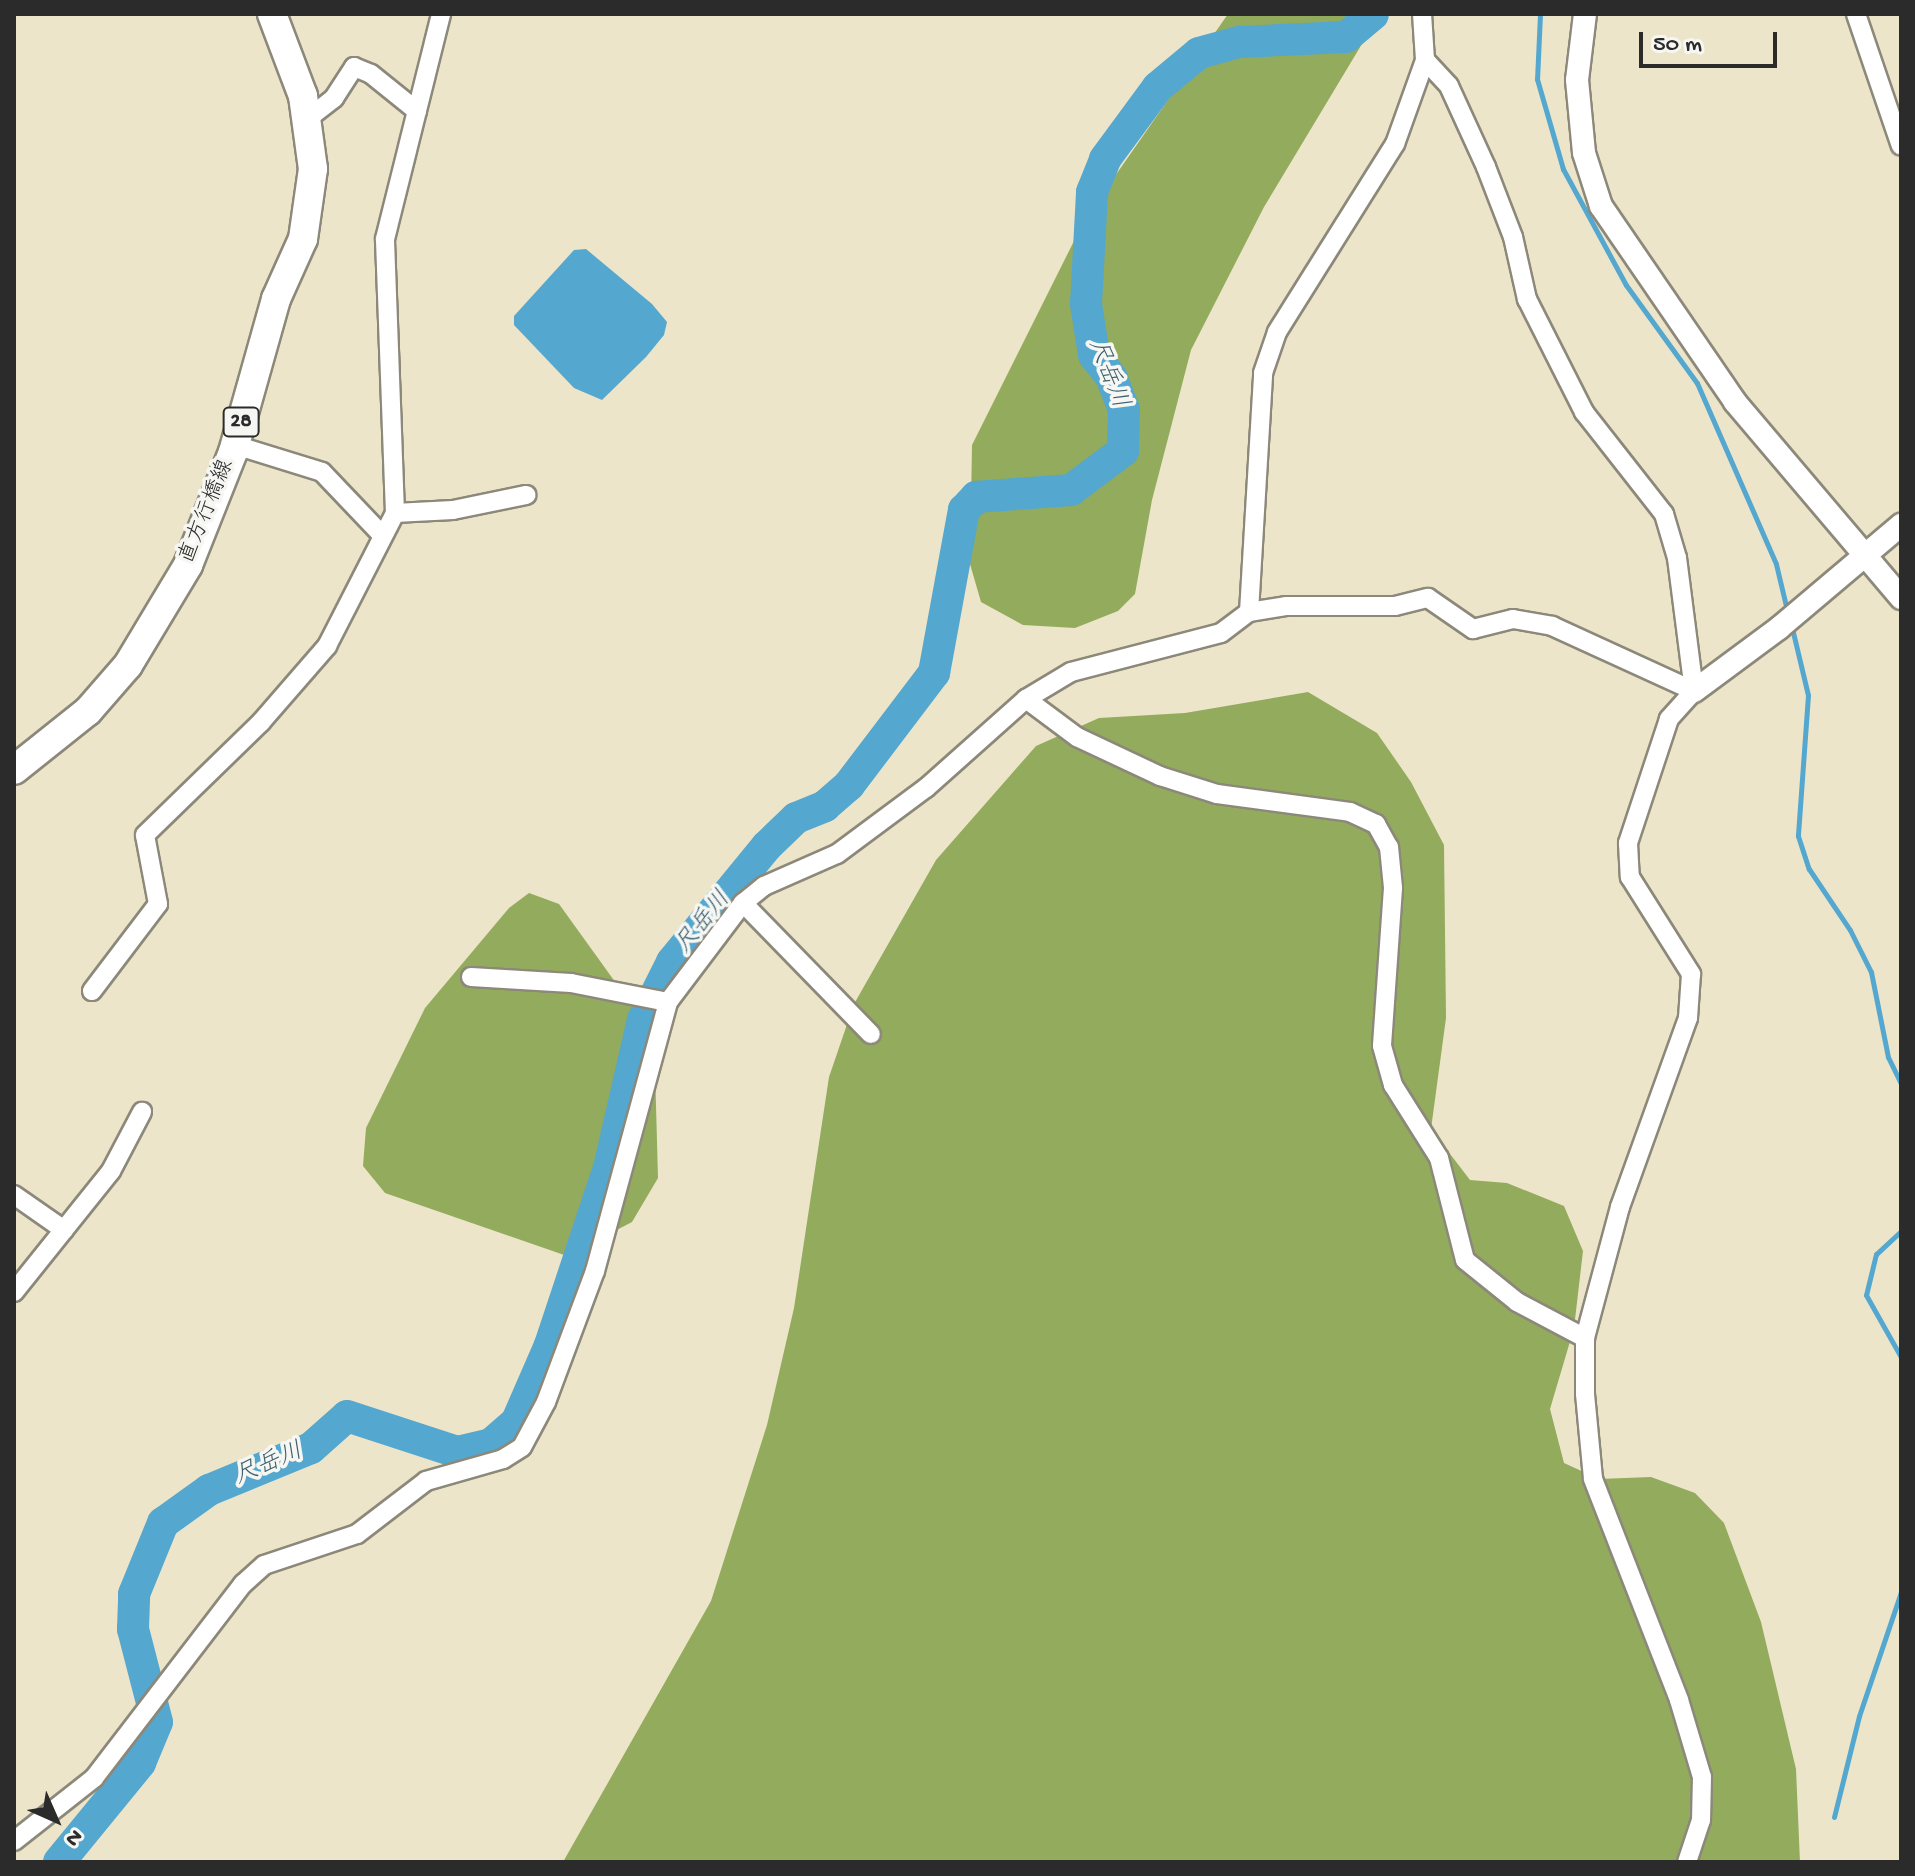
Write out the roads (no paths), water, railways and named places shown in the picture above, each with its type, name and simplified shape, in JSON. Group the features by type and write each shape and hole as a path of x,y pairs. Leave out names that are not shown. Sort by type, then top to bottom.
{"main road":[{"name":"直方行橋線","path":"14,770 88,711 128,665 188,565 235,445 276,299 303,239 313,169 303,96 272,14"}],"street":[{"path":"92,991 158,904 145,835 261,722 327,646 395,513 385,239 441,14"},
{"path":"1249,612 1263,373 1277,332 1395,144 1425,60 1422,14"},
{"path":"1585,14 1577,80 1584,153 1601,206 1735,402 1901,598"},
{"path":"1856,14 1901,146"},
{"path":"1425,60 1449,86 1486,167 1513,237 1527,299 1584,412 1664,514 1677,558 1694,691"},
{"path":"306,120 334,98 354,67 371,74 417,111"},
{"path":"235,445 322,472 383,536"},
{"path":"395,513 453,510 526,495"},
{"path":"1687,1862 1701,1820 1702,1777 1679,1700 1593,1479 1585,1338 1620,1207 1688,1018 1691,974 1630,877 1628,843 1669,719 1694,691 1779,628 1901,525"},
{"path":"14,1841 94,1778 243,1584 264,1565 357,1534 426,1481 503,1459 522,1447 546,1402 595,1271 668,1002 743,903 764,886 837,854 926,788 1026,699 1071,672 1221,633 1249,612 1286,606 1395,606 1428,598 1473,629 1513,619 1552,626 1694,691"},
{"path":"1026,699 1077,737 1160,776 1217,794 1350,812 1376,824 1389,847 1393,888 1382,1046 1393,1085 1439,1158 1465,1260 1517,1302 1585,1338"},
{"path":"743,903 871,1034"},
{"path":"471,977 571,983 668,1002"},
{"path":"14,1292 111,1171 142,1112"},
{"path":"14,1195 64,1230"}],"water":[{"path":"586,249 652,304 667,322 664,335 646,357 602,400 574,388 514,325 514,316 574,250"}],"waterway":[{"name":"尺岳川","path":"59,1862 140,1763 157,1722 133,1629 134,1594 163,1523 209,1490 311,1448 347,1416 457,1452 491,1444 517,1421 550,1345 609,1168 643,1020 672,962 767,846 796,818 825,806 849,785 934,673 964,510 976,497 1071,490 1123,451 1124,410 1112,378 1094,355 1086,304 1092,192 1105,159 1158,87 1199,53 1239,42 1346,37 1373,14"},
{"path":"1540,14 1537,79 1563,169 1626,285 1697,383 1776,564 1787,610"},
{"path":"1792,628 1808,695 1798,836 1809,869 1850,930 1871,972 1888,1057 1901,1084"},
{"path":"1901,1231 1876,1254 1866,1295 1901,1357"},
{"path":"1834,1817 1859,1716 1901,1592"}]}
